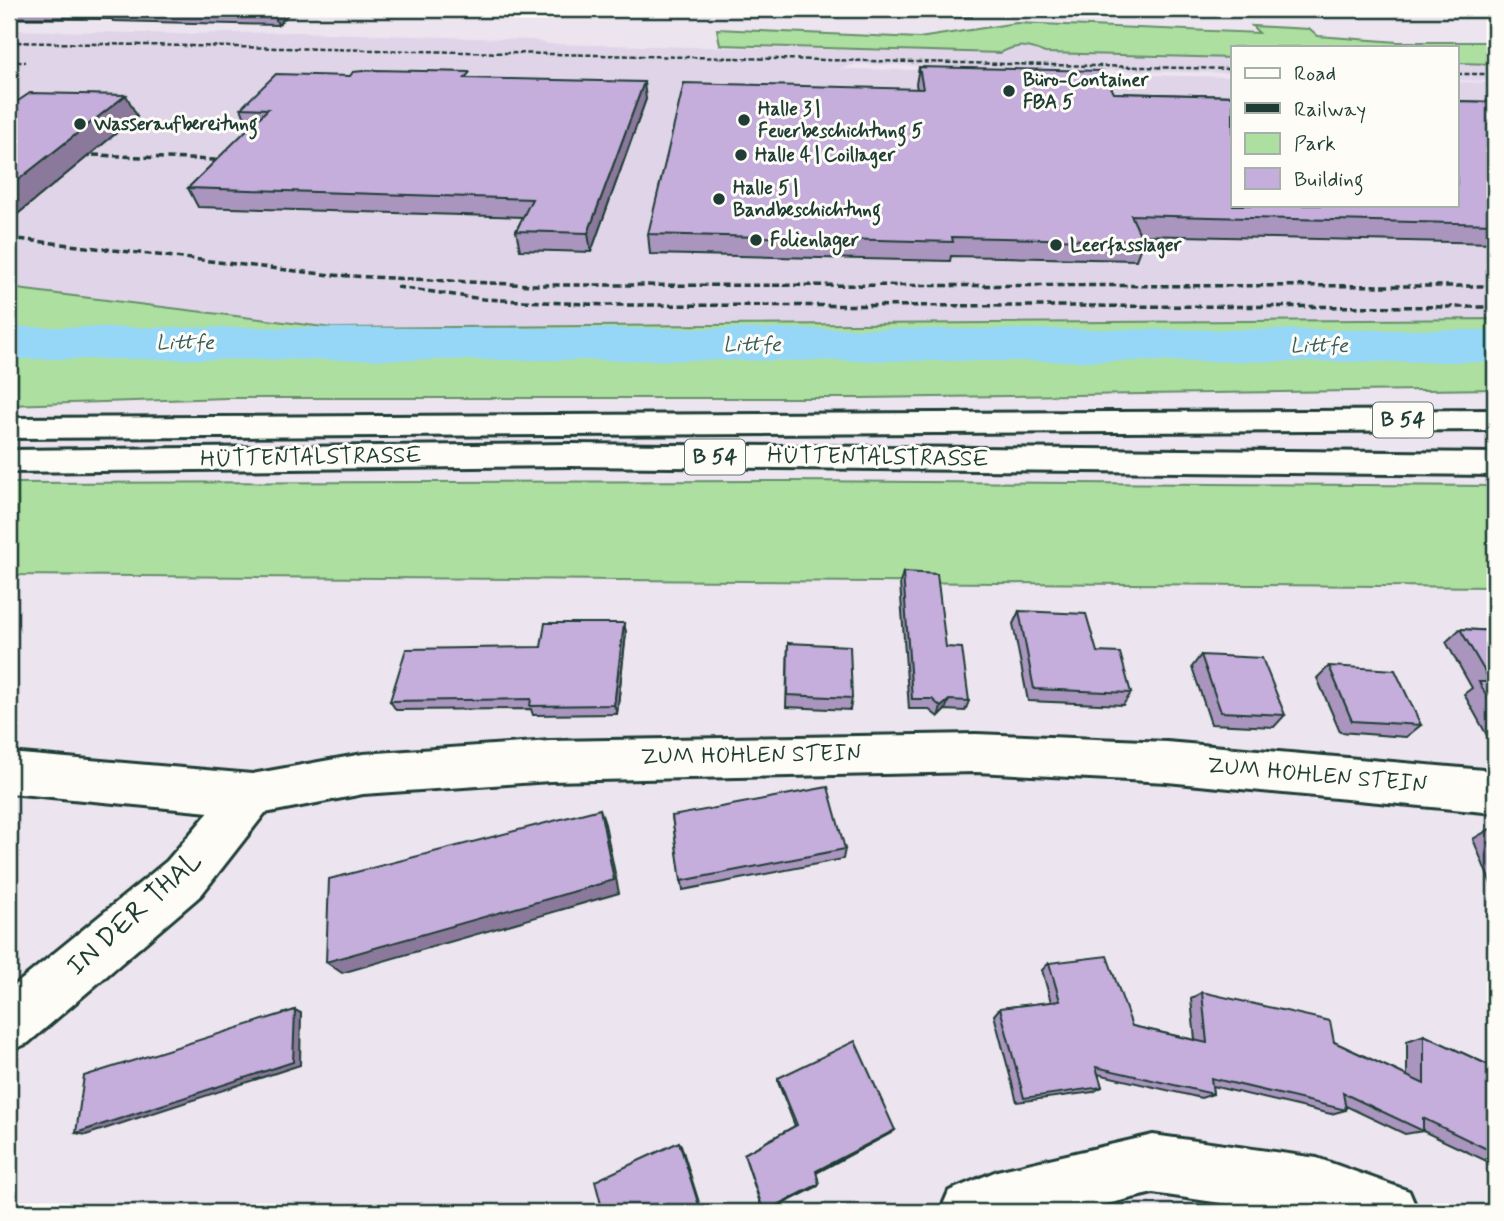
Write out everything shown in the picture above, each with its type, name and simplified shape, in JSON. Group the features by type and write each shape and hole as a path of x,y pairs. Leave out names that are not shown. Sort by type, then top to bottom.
{"main road":[{"name":"HÜTTENTALSTRASSE","path":"9,428 1495,420"},
{"name":"HÜTTENTALSTRASSE","path":"9,461 570,455 1495,464"},
{"name":"ZUM HOHLEN STEIN","path":"9,773 251,795 363,775 550,761 976,753 1167,762 1495,792"},
{"name":"IN DER THAL","path":"9,1024 184,878 251,795"},
{"path":"970,1212 997,1201 1153,1164 1317,1188 1388,1212"}],"shaded area":[{"path":"9,30 181,34 296,32 532,40 549,44 1000,53 1012,47 1028,45 1045,53 1231,58 1231,73 993,68 995,72 1231,77 1231,206 1458,206 1458,82 1495,83 1495,319 332,328 9,288","holes":["856,64 973,67 974,71 840,69"]},
{"path":"1458,63 1495,64 1495,81 1458,80"}],"green space":[{"path":"1016,23 1259,33 1252,26 1310,29 1318,36 1398,42 1495,42 1495,64 1458,63 1458,46 1231,46 1231,58 1045,53 1023,47 1000,53 720,45 717,29 919,38"},
{"path":"9,288 332,328 1495,319 1495,389 861,398 228,398 9,405"},
{"path":"790,481 1495,486 1495,587 9,575 9,483"}],"building":[{"path":"153,9 276,9 273,11"},
{"path":"919,67 1103,71 1114,93 1231,96 1231,206 1458,206 1458,101 1495,102 1495,224 1131,215 1143,241 952,237 953,242 648,234 684,83 923,89"},
{"path":"353,72 470,72 465,78 644,82 588,233 516,231 532,199 188,188 268,109 241,108 276,74 350,76"},
{"path":"30,93 126,95 9,187 9,107"},
{"path":"903,572 937,574 946,647 962,648 969,701 949,700 941,707 932,699 912,699"},
{"path":"1019,611 1086,614 1097,652 1120,653 1131,693 1034,689"},
{"path":"545,623 624,623 614,705 530,706 531,699 390,701 406,649 541,647"},
{"path":"1460,629 1495,631 1495,711 1479,682 1491,682"},
{"path":"788,643 850,646 852,698 787,695"},
{"path":"1201,655 1262,658 1285,715 1221,712"},
{"path":"1329,666 1395,670 1421,725 1352,721"},
{"path":"828,787 845,849 681,881 672,816"},
{"path":"600,809 614,880 326,962 329,879"},
{"path":"1107,956 1132,1026 1207,1043 1202,992 1330,1021 1334,1042 1424,1084 1424,1035 1495,1068 1495,1153 1423,1118 1423,1131 1343,1093 1346,1110 1211,1078 1213,1094 1096,1067 1102,1087 1024,1098 1000,1008 1060,1001 1049,963"},
{"path":"295,1010 293,1062 76,1133 84,1076"},
{"path":"855,1041 895,1130 816,1171 819,1184 764,1212 744,1154 797,1125 778,1078"},
{"path":"679,1142 701,1212 603,1212 595,1181"}],"waterway":[{"name":"Littfe","path":"9,343 1495,346"}],"railway":[{"path":"9,42 1231,69"},
{"path":"9,62 25,62"},
{"path":"1458,74 1495,74"},
{"path":"72,154 236,161"},
{"path":"9,238 331,275 531,285 1495,286"},
{"path":"397,287 483,299 607,305 1495,307"}],"place":[{"name":"Büro-Container FBA 5","path":"1009,91"},
{"name":"Halle 3 | Feuerbeschichtung 5","path":"744,120"},
{"name":"Wasseraufbereitung","path":"80,124"},
{"name":"Halle 4 | Coillager","path":"741,155"},
{"name":"Halle 5 | Bandbeschichtung","path":"719,199"},
{"name":"Folienlager","path":"756,240"},
{"name":"Leerfasslager","path":"1056,245"}]}
